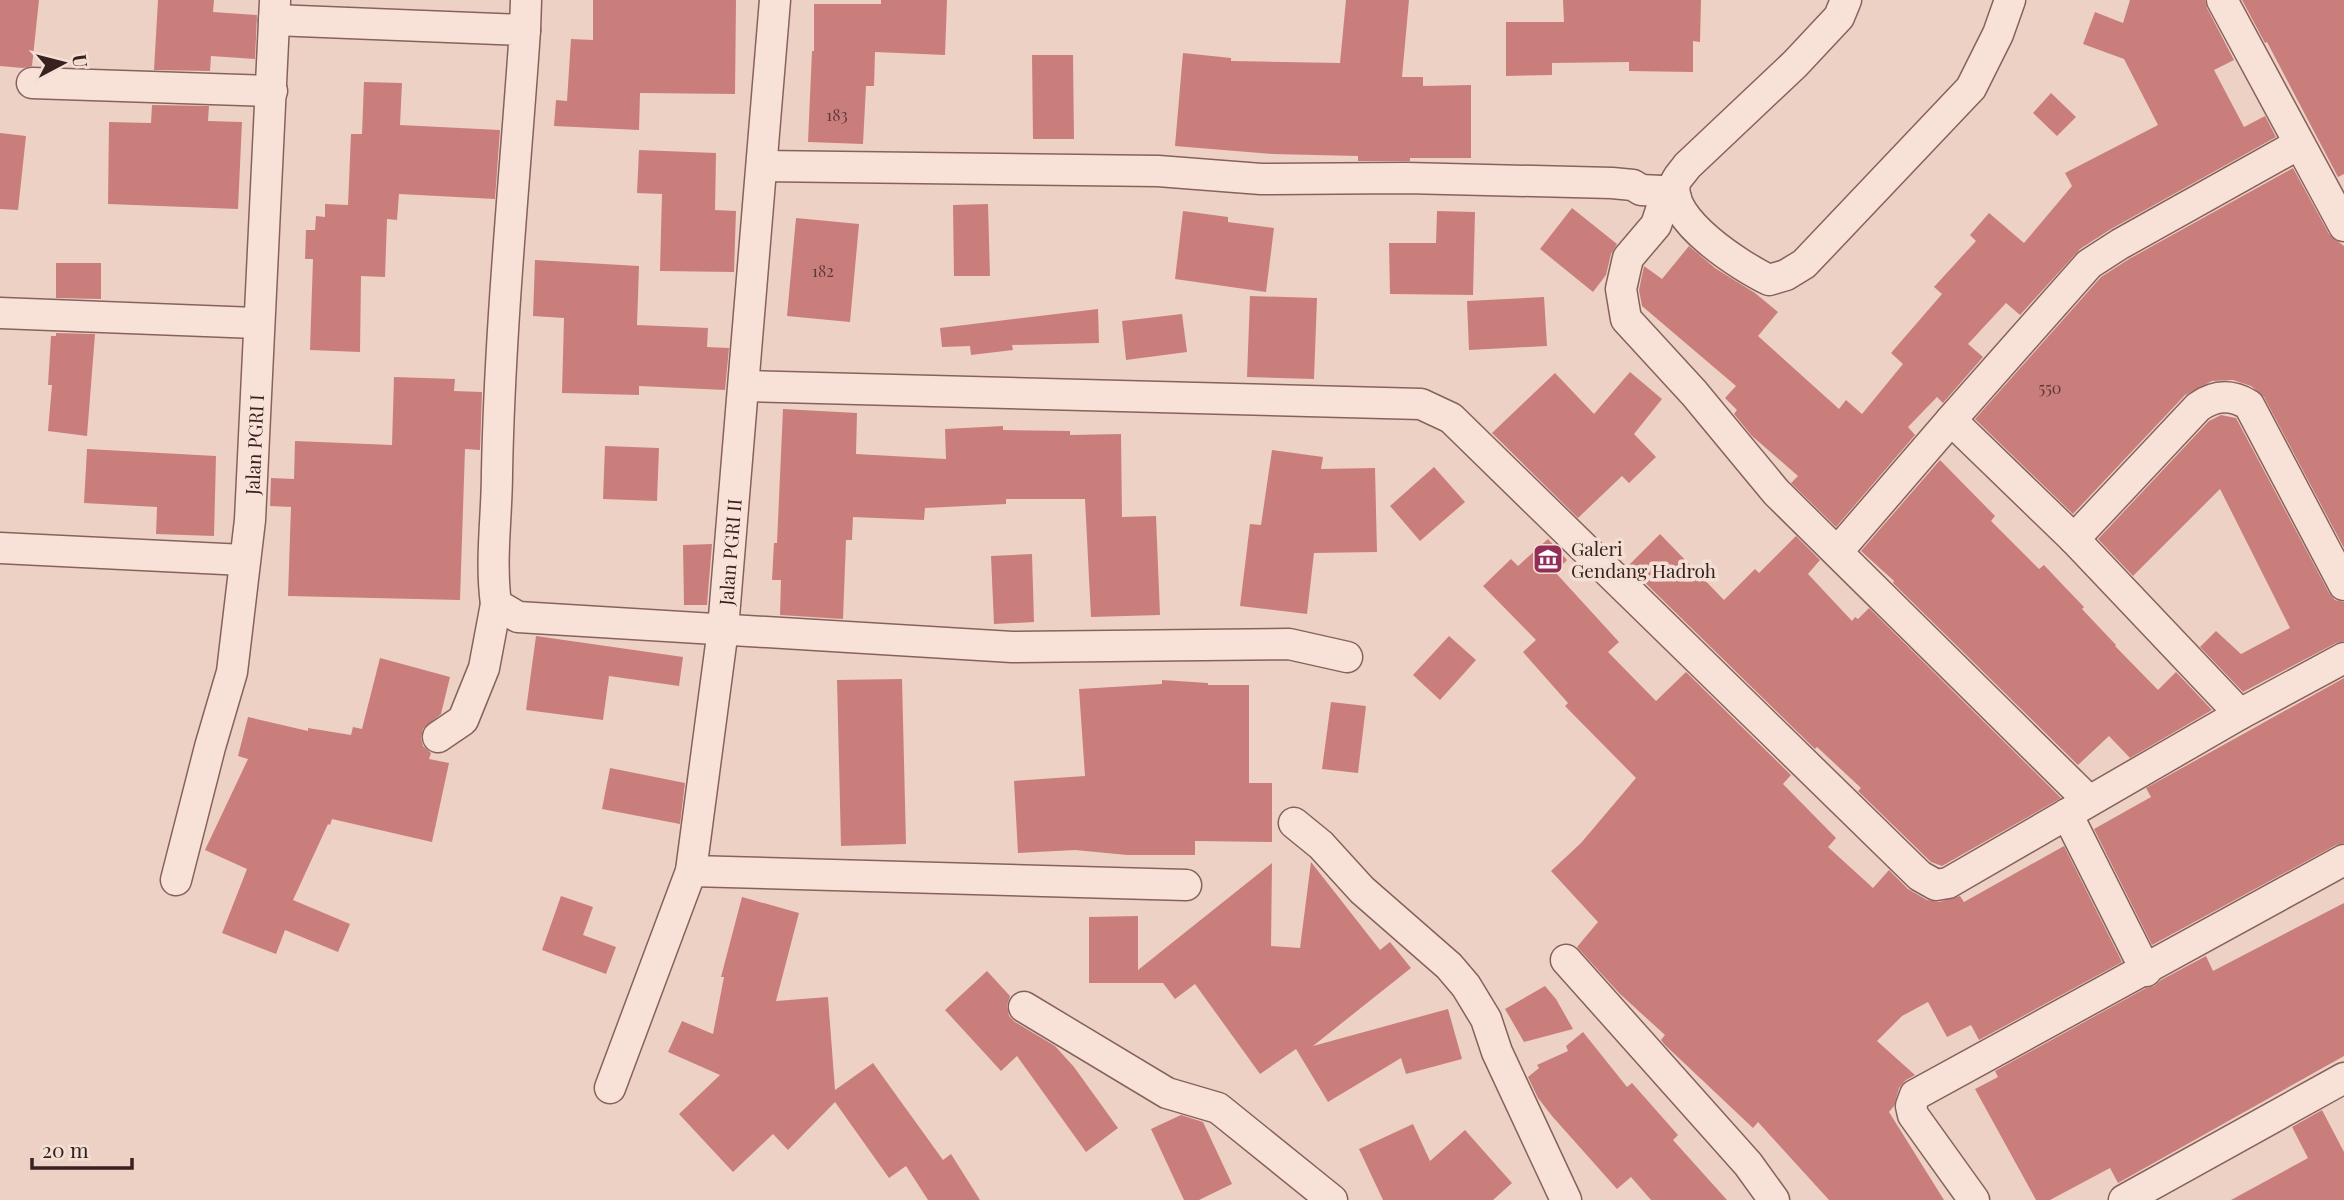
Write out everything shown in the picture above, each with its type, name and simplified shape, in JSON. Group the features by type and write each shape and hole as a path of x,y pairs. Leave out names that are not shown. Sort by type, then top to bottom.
{"street":[{"path":"438,737 463,720 484,668 496,604 492,575 498,419 526,0"},
{"name":"Jalan PGRI II","path":"610,1088 691,871 723,629 775,0"},
{"path":"1846,0 1839,17 1830,27 1795,64 1687,166 1675,183 1656,225 1628,258 1621,289 1626,318 1694,393 1776,492 1838,551 2078,807 2146,971"},
{"path":"762,166 1158,171 1261,179 1406,178 1633,185 1641,190 1668,195 1687,221 1743,267 1769,280 1786,275 1804,264 1971,88 1998,34 2010,0"},
{"path":"2222,0 2299,144 2336,195 2344,226"},
{"path":"275,10 525,30"},
{"name":"Jalan PGRI I","path":"176,880 209,747 232,672 250,520 275,10"},
{"path":"32,83 272,91"},
{"path":"1838,551 2089,264 2299,144"},
{"path":"0,313 258,323"},
{"path":"744,386 1421,404 1451,418 1929,883 1936,885 1948,883 2240,714 2344,658"},
{"path":"2074,539 2198,407 2209,399 2224,396 2249,405 2344,585"},
{"path":"1951,420 2074,539 2240,714"},
{"path":"0,548 244,560"},
{"path":"496,604 518,617 1012,647 1289,644 1347,657"},
{"path":"1294,823 1321,845 1362,890 1449,966 1466,986 1486,1019 1497,1052 1566,1200"},
{"path":"1974,1200 1913,1115 1911,1105 1915,1095 2146,971 2344,860"},
{"path":"691,871 1186,885"},
{"path":"1566,960 1748,1164 1774,1200"},
{"path":"1024,1007 1167,1093 1218,1108 1332,1200"},
{"path":"2124,1200 2344,1078"}],"building":[{"path":"0,0 39,0 32,66 0,66"},
{"path":"158,0 214,0 213,12 257,15 255,59 211,56 210,71 154,70"},
{"path":"593,0 736,0 735,94 640,93 639,130 554,126 556,100 567,101 571,39 593,40"},
{"path":"881,0 947,0 945,55 875,52 874,86 866,86 863,144 808,142 814,4 881,4"},
{"path":"1346,0 1409,0 1402,77 1423,77 1423,86 1471,85 1471,158 1358,161 1358,156 1272,154 1175,146 1183,53 1231,58 1231,61 1340,63"},
{"path":"1563,0 1701,0 1700,42 1693,41 1693,72 1629,71 1629,62 1552,63 1552,75 1506,76 1506,22 1564,22"},
{"path":"2130,0 2205,0 2234,60 2214,70 2244,127 2265,116 2276,137 2080,249 2020,315 2006,303 1968,344 1983,357 1943,403 1937,397 1908,427 1915,435 1836,527 1791,483 1798,476 1752,436 1734,414 1737,410 1725,398 1736,386 1642,306 1639,290 1644,266 1662,279 1689,246 1715,268 1755,293 1778,312 1758,336 1839,409 1846,400 1862,414 1903,364 1891,353 1942,294 1934,287 1976,241 1970,235 1989,213 2024,243 2072,186 2065,173 2158,125 2124,59 2083,44 2095,12 2123,23"},
{"path":"2242,0 2344,0 2344,174 2338,177"},
{"path":"1032,55 1073,55 1074,139 1033,139"},
{"path":"364,82 402,83 400,125 500,130 495,199 399,194 397,220 387,219 385,277 361,276 360,352 310,350 313,259 305,259 306,230 315,230 316,216 325,217 325,204 348,205 351,134 362,134"},
{"path":"2051,93 2076,117 2057,136 2033,113"},
{"path":"152,105 209,106 208,121 242,122 238,209 108,204 109,122 151,123"},
{"path":"0,133 26,136 18,210 0,209"},
{"path":"639,150 716,153 715,210 736,211 734,272 660,271 662,194 637,193"},
{"path":"2293,168 2329,234 2344,246 2344,548 2264,397 2251,386 2233,380 2212,381 2185,395 2073,514 1975,419 2101,277"},
{"path":"988,204 990,276 954,276 953,205"},
{"path":"1572,208 1617,244 1611,254 1606,275 1593,292 1540,249"},
{"path":"1183,211 1228,217 1228,222 1274,228 1266,292 1175,279"},
{"path":"1437,211 1475,212 1473,295 1390,294 1389,243 1436,243"},
{"path":"796,218 859,224 850,322 787,316"},
{"path":"535,260 639,266 637,325 708,328 707,347 729,348 725,390 639,386 639,395 562,393 564,318 533,316"},
{"path":"56,263 101,263 101,299 56,298"},
{"path":"1250,296 1317,298 1314,379 1247,377"},
{"path":"1544,297 1547,346 1469,350 1467,301"},
{"path":"1098,309 1099,343 1012,345 1013,350 971,355 970,346 942,347 940,328"},
{"path":"1182,314 1187,352 1126,360 1122,321"},
{"path":"56,333 95,334 87,436 48,431 52,385 48,385 51,336 56,336"},
{"path":"1630,372 1662,399 1634,434 1656,457 1629,483 1622,476 1578,518 1492,433 1555,373 1594,414"},
{"path":"394,377 455,379 454,391 482,392 480,450 465,449 460,600 288,596 291,507 270,506 271,478 294,479 295,441 392,445"},
{"path":"783,409 857,413 856,454 946,459 945,429 1003,426 1003,430 1070,431 1070,435 1121,434 1122,517 1156,516 1160,615 1091,617 1085,499 1006,499 1006,504 925,508 924,520 853,517 852,540 846,540 843,619 780,615 781,580 772,580 774,543 777,543"},
{"path":"2221,415 2236,418 2329,593 2335,600 2344,602 2344,641 2243,692 2200,647 2216,631 2241,654 2290,628 2220,489 2133,576 2098,539 2209,421"},
{"path":"605,446 659,448 657,501 603,499"},
{"path":"87,449 216,456 214,536 156,534 157,507 84,503"},
{"path":"1272,450 1323,457 1321,469 1375,468 1377,552 1314,553 1307,614 1240,606 1250,524 1261,525"},
{"path":"1940,460 1995,516 1991,521 2039,569 2044,565 2084,607 2082,609 2115,646 2158,690 2176,672 2212,710 2130,758 2109,736 2078,765 1861,551"},
{"path":"1434,467 1465,502 1420,541 1390,506"},
{"path":"1660,534 1724,600 1755,569 1759,573 1796,536 1820,560 1808,574 1852,621 1869,608 2061,798 1942,866 1931,862 1858,791 1861,788 1817,747 1815,749 1628,566"},
{"path":"1548,539 1567,560 1555,572 1619,642 1608,652 1656,701 1686,672 1791,775 1783,784 1836,838 1828,847 1873,888 1889,870 1908,889 1927,900 1939,902 1960,896 1964,902 2064,846 2122,962 1979,1040 1971,1025 1947,1037 1928,1002 1902,1016 1877,1041 1915,1075 1899,1088 1894,1106 1889,1112 1944,1200 1829,1200 1758,1122 1753,1128 1665,1045 1661,1040 1665,1035 1620,994 1577,947 1598,922 1551,871 1581,843 1636,778 1565,706 1568,703 1523,652 1536,640 1483,586 1511,559 1518,566"},
{"path":"712,544 707,605 684,605 683,545"},
{"path":"1032,554 1034,622 994,624 991,556"},
{"path":"536,636 683,657 679,686 609,676 603,720 526,710"},
{"path":"1449,636 1476,660 1440,700 1413,675"},
{"path":"380,658 450,677 441,714 423,729 421,738 423,746 431,753 429,759 449,763 432,842 332,819 293,900 350,924 338,952 285,930 276,954 222,933 247,869 205,850 248,759 238,756 248,717 308,731 308,728 351,735 353,727 362,729"},
{"path":"2344,678 2344,843 2152,945 2094,829 2151,797 2146,788"},
{"path":"902,679 906,844 841,846 837,680"},
{"path":"1162,680 1208,685 1249,685 1249,783 1272,783 1272,842 1195,841 1195,855 1127,855 1075,850 1018,853 1014,781 1085,776 1079,689 1162,684"},
{"path":"1331,702 1366,706 1358,773 1322,769"},
{"path":"610,768 685,783 680,824 602,809"},
{"path":"1311,862 1380,950 1390,942 1411,968 1313,1046 1448,1009 1462,1059 1406,1074 1401,1058 1328,1102 1296,1049 1260,1074 1195,984 1175,999 1163,983 1089,983 1089,917 1138,916 1138,970 1272,863 1271,946 1300,948"},
{"path":"561,896 593,907 583,935 616,947 606,974 542,950"},
{"path":"742,897 799,913 776,1001 828,997 835,1090 873,1063 943,1160 951,1154 980,1200 928,1200 906,1166 889,1178 835,1102 788,1150 773,1134 733,1172 679,1114 720,1075 668,1052 682,1021 713,1034 724,977 721,977"},
{"path":"2344,903 2344,1056 2118,1183 2110,1168 2050,1200 2036,1200 1975,1089 1998,1077 1995,1071 2206,956 2213,971"},
{"path":"987,971 1010,996 1007,1006 1009,1016 1055,1046 1074,1067 1118,1128 1086,1152 1017,1056 1001,1071 945,1010"},
{"path":"1545,986 1556,999 1573,1029 1524,1042 1505,1009"},
{"path":"1583,1032 1627,1087 1632,1083 1678,1135 1673,1140 1727,1200 1651,1200 1631,1177 1617,1189 1552,1116 1538,1098 1528,1077 1539,1068 1537,1065 1568,1051 1566,1046"},
{"path":"2322,1110 2344,1152 2344,1200 2231,1200 2308,1158 2292,1127"},
{"path":"1181,1115 1203,1122 1232,1184 1199,1200 1184,1200 1151,1129"},
{"path":"1413,1124 1430,1161 1465,1130 1512,1183 1493,1200 1383,1200 1359,1149"}],"place":[{"name":"Galeri Gendang Hadroh","path":"1548,559"}]}
